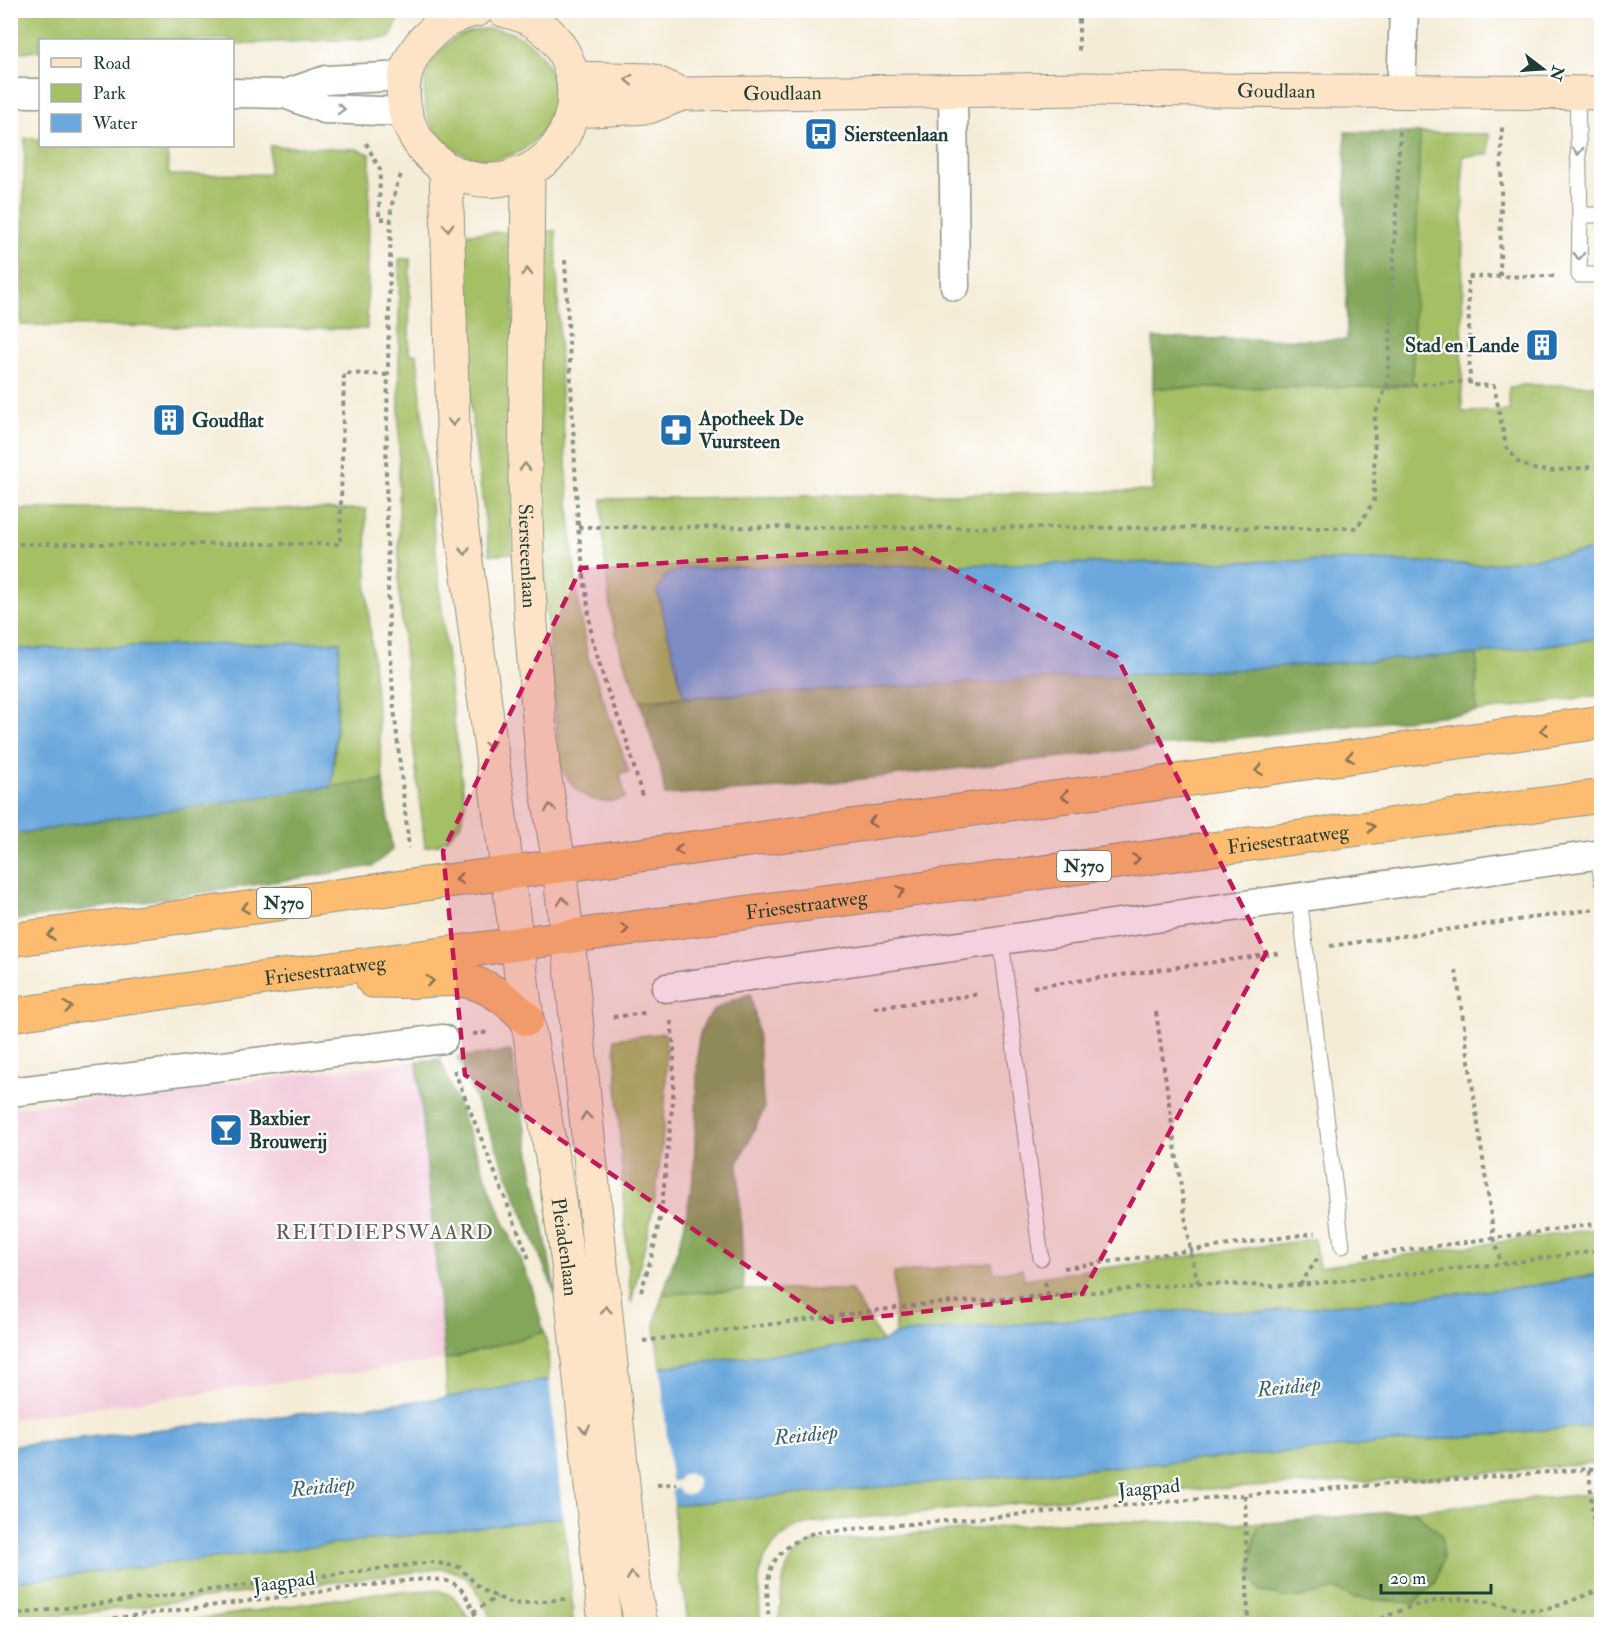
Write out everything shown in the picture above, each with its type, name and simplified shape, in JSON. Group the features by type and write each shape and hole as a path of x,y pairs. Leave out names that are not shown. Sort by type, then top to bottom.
{"highway":[{"name":"N370","path":"10,940 1602,722"},
{"name":"Friesestraatweg","path":"10,1015 1602,796"},
{"name":"N370","path":"266,978 408,982 458,980 485,987 502,997 526,1019"}],"main road":[{"path":"460,13 437,27 414,53 406,76 404,104 408,121 424,151 446,169 468,178 485,181 502,180 528,172 548,157 568,129 573,111 575,95 573,78 560,46 534,22 518,13"},
{"name":"Goudlaan","path":"573,78 650,80 682,94"},
{"name":"Goudlaan","path":"573,111 649,107 682,94 1080,89 1589,93"},
{"path":"446,169 453,426 458,493 507,873"},
{"name":"Siersteenlaan","path":"528,172 525,468 527,551 543,766 567,937"},
{"name":"Pleiadenlaan","path":"507,873 526,1019 555,1174 569,1271 605,1624"},
{"name":"Pleiadenlaan","path":"567,937 633,1583 641,1624"}],"street":[{"path":"1401,90 1404,10"},
{"path":"234,93 285,94 326,80 406,76"},
{"path":"953,91 955,286"},
{"path":"10,93 39,93"},
{"path":"285,94 324,109 406,112"},
{"path":"666,988 1299,897 1600,863"},
{"path":"10,1092 443,1039"}],"lane":[{"path":"1589,93 1580,215 1579,275 1602,276"},
{"path":"1580,215 1602,215"},
{"path":"1299,897 1342,1246"},
{"path":"1001,940 1041,1257"}],"path":[{"path":"1079,10 1080,89"},
{"path":"364,110 362,134 380,170 379,219 391,219"},
{"path":"578,527 1358,528 1374,501 1376,415 1388,382 1400,126"},
{"path":"1500,276 1502,127"},
{"path":"409,848 394,708 389,634 386,472 391,208 398,181 419,143"},
{"path":"565,253 578,527 592,639 607,689 626,738 642,796"},
{"path":"1579,275 1468,277 1470,385 1494,386 1506,446 1518,462 1533,469 1550,471 1602,466"},
{"path":"10,544 340,544 344,374 388,375"},
{"path":"1386,387 1470,381"},
{"path":"874,1008 1602,908"},
{"path":"1450,929 1451,938"},
{"path":"1456,970 1494,1237 1501,1264"},
{"path":"1151,971 1152,979"},
{"path":"1156,1011 1190,1250 1198,1283"},
{"path":"613,1017 647,1013"},
{"path":"640,1294 661,1214 673,1098 674,1049 670,1020"},
{"name":"Pleiadenlaan","path":"443,1039 458,1082 534,1270"},
{"path":"642,1341 926,1304 1198,1283 1299,1285 1501,1264 1602,1250"},
{"path":"1299,1285 1322,1252"},
{"name":"Jaagpad","path":"769,1624 768,1577 772,1566 786,1548 795,1541 816,1532 1245,1495 1602,1468"},
{"path":"1590,1470 1601,1624"},
{"path":"656,1485 677,1484"},
{"path":"1245,1495 1248,1624"},
{"path":"10,1615 433,1562 459,1567 482,1590 513,1604 572,1598"},
{"name":"Jaagpad","path":"69,1624 412,1580 436,1579 453,1583 462,1590 479,1624"},
{"path":"1300,1624 1377,1620 1412,1606 1460,1599 1485,1601 1520,1609 1541,1610 1600,1590"},
{"path":"473,1612 497,1597"}],"highlighted area":[{"path":"913,548 1117,657 1266,953 1082,1294 830,1322 465,1075 443,851 581,568"}],"shaded area":[{"path":"417,1061 445,1360 11,1419 10,1108"}],"green space":[{"path":"11,10 402,11 390,38 234,44 234,39 39,39 39,51 11,52"},
{"path":"489,29 514,34 535,48 549,69 554,94 549,119 535,140 514,154 489,159 464,154 443,140 429,119 424,94 429,69 443,48 464,34"},
{"path":"1345,132 1420,133 1412,384 1385,387 1153,388 1153,338 1347,340"},
{"path":"1420,133 1489,134 1489,155 1463,156 1462,412 1509,411 1509,387 1519,385 1601,385 1601,550 1479,565 1375,560 683,568 657,590 684,697 640,700 622,656 611,614 604,551 602,499 1153,491 1153,388 1385,387 1411,384"},
{"path":"25,138 39,139 39,147 167,147 169,175 269,174 270,146 356,149 370,154 367,329 21,325"},
{"path":"541,231 556,231 561,396 573,554 581,622 588,657 629,772 620,774 625,798 613,801 584,796 570,782 559,763 539,527"},
{"path":"514,232 512,553 490,555 465,357 464,233"},
{"path":"399,259 410,259 409,354 417,354 451,698 465,805 460,825 450,836 439,844 425,847 409,707 399,589"},
{"path":"11,509 366,509 367,590 383,780 332,786 340,642 11,649"},
{"path":"1601,638 1601,695 1476,712 1477,654"},
{"path":"1477,654 1476,712 779,788 665,795 661,771 640,700 1243,669"},
{"path":"383,780 392,850 373,866 11,921 11,835"},
{"path":"750,994 756,1019 764,1109 738,1163 744,1290 663,1294 683,1232 694,1175 700,1032 715,1010 730,1001"},
{"path":"665,1033 666,1090 657,1185 631,1303 615,1039"},
{"path":"511,1051 556,1296 495,1144 457,1057"},
{"path":"440,1059 531,1284 544,1332 445,1360 417,1061"},
{"path":"1601,1228 1601,1274 1526,1287 1262,1312 1192,1310 895,1334 894,1273 992,1262 994,1273 1022,1269 1024,1279 1314,1239 1319,1267"},
{"path":"744,1290 851,1290 882,1342 660,1367 655,1327 663,1294"},
{"path":"544,1332 548,1349 549,1380 447,1397 445,1360"},
{"path":"1601,1425 1601,1462 1430,1478 1128,1493 806,1524 793,1529 780,1539 765,1557 759,1583 760,1624 688,1624 684,1590 680,1582 673,1504"},
{"path":"1601,1493 1601,1624 779,1624 782,1588 788,1566 802,1549 814,1542 1075,1521 1267,1523 1257,1528 1315,1594 1336,1589 1355,1598 1414,1603 1436,1582 1443,1557 1442,1535 1413,1510"},
{"path":"1413,1510 1442,1535 1443,1558 1436,1582 1414,1603 1355,1598 1336,1589 1298,1598 1281,1597 1259,1590 1249,1573 1257,1528 1267,1523"},
{"path":"563,1517 571,1583 573,1624 494,1624 480,1595 468,1580 461,1574 439,1569 11,1622 10,1582"},
{"path":"435,1590 454,1598 471,1624 165,1624 376,1593"}],"water":[{"path":"1601,550 1601,638 1477,654 1243,669 684,697 657,590 665,576 683,568 1375,560 1479,565"},
{"path":"340,642 332,786 11,835 11,649"},
{"name":"Reitdiep","path":"1601,1274 1601,1425 661,1506 11,1582 10,1446 443,1398 549,1380 882,1342 895,1334 1192,1310 1262,1312 1526,1287"}],"pier":[{"path":"660,1364 671,1481 677,1481 682,1475 689,1473 695,1476 698,1482 697,1489 693,1494 686,1495 678,1488 672,1489 674,1507 563,1520 549,1377"}],"place":[{"name":"Siersteenlaan","path":"821,134"},
{"name":"Stad en Lande","path":"1542,345"},
{"name":"Goudflat","path":"169,420"},
{"name":"Apotheek De Vuursteen","path":"676,430"},
{"name":"Baxbier Brouwerij","path":"226,1130"}],"district":[{"name":"REITDIEPSWAARD","path":"385,1232"}]}
